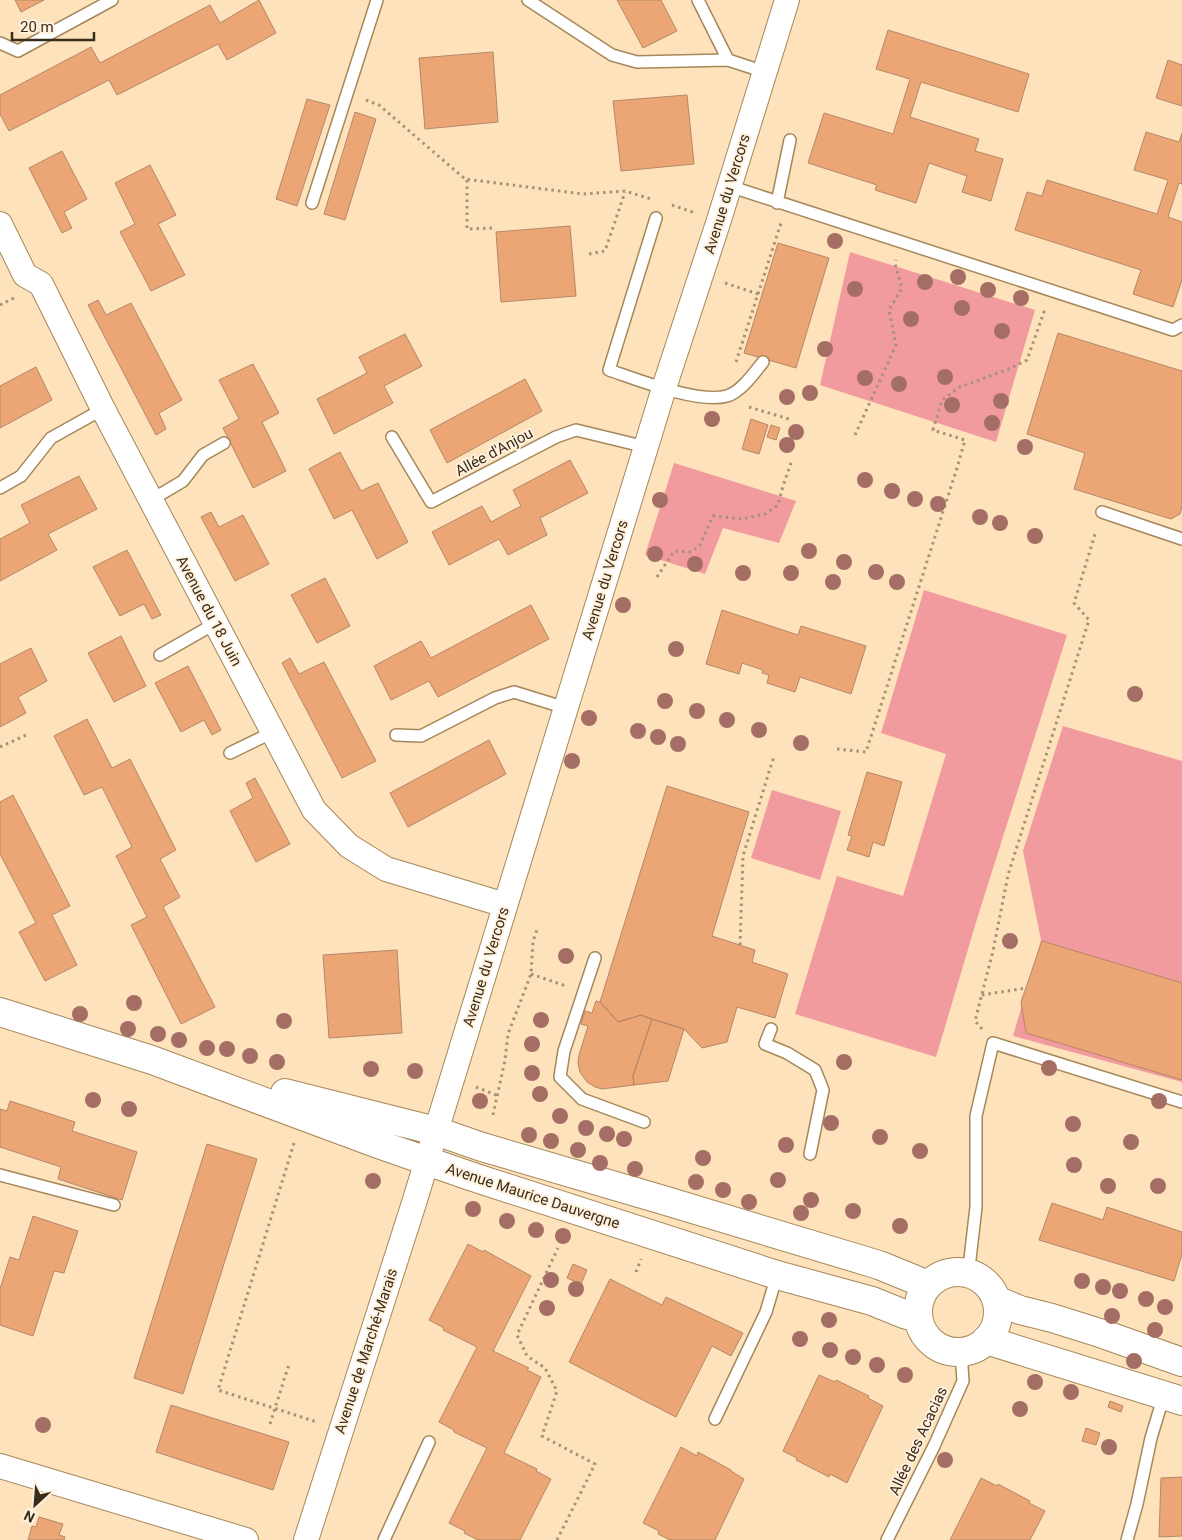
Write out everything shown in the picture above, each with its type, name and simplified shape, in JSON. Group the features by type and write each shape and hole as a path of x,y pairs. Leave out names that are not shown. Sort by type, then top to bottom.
{"street":[{"name":"Avenue du Vercors","path":"427,1161 664,388 787,0"},
{"name":"Avenue du 18 Juin","path":"0,224 25,275 41,284 103,409 314,810 349,846 386,869 505,906"},
{"name":"Avenue Maurice Dauvergne","path":"0,1012 152,1060 473,1177 777,1275 872,1301 918,1318"},
{"name":"Avenue Maurice Dauvergne","path":"152,1060 436,1131 482,1147 672,1202 879,1266 928,1285"},
{"name":"Avenue de Marché-Marais","path":"306,1540 427,1161"},
{"path":"952,1273 965,1273 978,1278 989,1288 996,1300 998,1314 994,1328 986,1340 979,1346 961,1352 944,1350 932,1343 923,1332 918,1318 918,1306 922,1294 928,1285 939,1277 952,1273"},
{"path":"996,1300 1020,1310 1103,1334 1182,1362"},
{"path":"986,1340 1173,1398"},
{"path":"0,1466 246,1540"}],"lane":[{"path":"0,43 18,51 112,0"},
{"path":"312,203 377,0"},
{"path":"528,0 612,55 637,62 728,60 765,72"},
{"path":"698,0 728,60"},
{"path":"782,204 790,140"},
{"path":"729,186 1173,330 1182,325"},
{"path":"656,218 609,370 664,388 706,398 729,396 744,385 763,362"},
{"path":"0,488 21,476 51,438 103,409"},
{"name":"Allée d'Anjou","path":"392,436 431,502 556,437 576,430 646,447"},
{"path":"151,500 183,481 203,455 224,443"},
{"path":"1107,514 1182,539"},
{"path":"160,655 216,623"},
{"path":"396,735 421,736 495,698 514,692 566,708"},
{"path":"230,753 273,732"},
{"path":"595,958 564,1051 560,1077 582,1099 644,1122"},
{"path":"771,1029 765,1044 787,1053 815,1070 823,1090 810,1154"},
{"path":"965,1273 970,1259 976,1206 976,1116 993,1043 1182,1102"},
{"path":"0,1175 114,1205"},
{"path":"715,1419 766,1312 777,1275"},
{"name":"Allée des Acacias","path":"887,1540 963,1381 961,1352"},
{"path":"1128,1540 1151,1438 1173,1398"},
{"path":"384,1540 429,1442"}],"path":[{"path":"347,94 379,105 464,179 583,194 625,191 652,199"},
{"path":"467,180 467,229 494,228"},
{"path":"589,254 605,251 625,191"},
{"path":"734,370 758,294 782,204"},
{"path":"855,435 896,345 889,310 902,288 895,264 898,242"},
{"path":"724,282 758,294"},
{"path":"837,749 866,752 957,468 965,440 933,430 942,400 960,387 1027,360 1050,291"},
{"path":"657,577 674,550 691,552 700,545 713,516 741,520 765,514 778,505 792,460"},
{"path":"993,1043 975,1021 993,951 1008,875 1089,620 1074,604 1098,525 1107,514"},
{"path":"0,747 26,735"},
{"path":"740,945 743,856 774,756"},
{"path":"493,1115 505,1060 508,1034 532,974 533,941 538,928"},
{"path":"532,974 583,992"},
{"path":"982,995 1026,988"},
{"path":"294,1143 218,1390 341,1429"},
{"path":"557,1540 595,1464 542,1436 557,1391 545,1368 527,1356 517,1335 558,1248"},
{"path":"270,1424 289,1364"}],"shaded area":[{"path":"850,252 1035,310 996,442 820,385"},
{"path":"674,463 796,501 779,543 723,528 705,574 645,555"},
{"path":"924,590 1067,635 977,919 936,1057 795,1014 837,876 903,896 946,754 881,733"},
{"path":"1063,726 1182,761 1182,1082 1013,1036 1041,940 1023,851"},
{"path":"772,790 841,811 820,880 751,858"}],"building":[{"path":"15,0 44,0 21,12"},
{"path":"259,0 276,33 227,60 218,44 117,95 109,80 9,131 0,114 0,95 91,47 100,63 210,5 220,23"},
{"path":"617,0 661,0 677,31 643,48"},
{"path":"888,30 1029,74 1018,112 921,82 910,117 979,139 975,151 1003,159 991,201 962,192 967,176 929,163 916,203 875,190 877,185 808,163 824,113 893,134 910,79 876,69"},
{"path":"493,52 498,122 425,129 419,58"},
{"path":"1168,60 1182,65 1182,106 1156,98"},
{"path":"687,95 694,164 621,171 613,101"},
{"path":"307,99 330,105 297,206 276,199"},
{"path":"355,112 376,119 345,220 324,214"},
{"path":"1146,132 1179,142 1182,133 1182,184 1179,183 1168,217 1182,222 1182,280 1173,307 1133,294 1141,270 1015,230 1027,192 1042,196 1047,180 1157,214 1168,180 1134,170"},
{"path":"62,151 87,199 64,212 72,228 62,233 29,168"},
{"path":"150,165 176,215 158,224 185,275 151,291 120,232 135,224 115,183"},
{"path":"570,226 576,296 501,302 496,232"},
{"path":"778,243 829,258 796,368 744,353"},
{"path":"98,300 106,315 131,303 182,400 159,413 166,429 156,435 88,305"},
{"path":"1058,333 1182,371 1182,507 1180,514 1171,519 1074,489 1085,453 1027,434"},
{"path":"405,334 422,366 384,386 393,403 334,434 317,399 367,373 359,357"},
{"path":"253,364 279,413 262,422 286,471 253,488 223,428 239,419 219,380"},
{"path":"36,367 52,400 0,428 0,386"},
{"path":"525,379 542,411 447,463 430,430"},
{"path":"751,419 768,425 759,454 742,449"},
{"path":"771,425 780,428 776,440 767,437"},
{"path":"340,452 361,491 378,483 408,542 377,559 352,510 334,519 309,469"},
{"path":"570,460 588,493 540,518 547,535 508,555 499,539 449,565 432,532 482,506 491,522 521,506 513,490"},
{"path":"79,476 97,509 48,534 57,550 0,581 0,539 30,523 21,505"},
{"path":"211,512 219,527 243,515 269,564 235,581 201,517"},
{"path":"127,550 161,615 152,619 144,604 120,616 93,567"},
{"path":"325,578 350,626 317,643 291,595"},
{"path":"531,605 549,639 438,697 429,681 391,700 374,666 421,641 431,658"},
{"path":"722,610 798,635 801,626 866,646 851,694 800,677 795,692 767,683 769,675 762,673 763,670 742,663 739,674 706,664"},
{"path":"121,636 146,686 114,702 88,653"},
{"path":"31,648 47,681 18,697 26,713 0,727 0,664"},
{"path":"290,658 299,674 324,662 376,761 342,778 282,663"},
{"path":"188,666 221,730 212,735 204,720 181,732 155,683"},
{"path":"87,719 112,768 130,759 176,850 160,859 180,897 163,907 215,1007 181,1024 131,925 147,917 116,856 132,847 102,787 84,795 54,736"},
{"path":"489,740 506,774 408,827 390,793"},
{"path":"867,772 902,782 884,846 873,842 869,857 847,850 852,836 848,835"},
{"path":"255,778 290,844 256,862 230,811 253,798 246,783"},
{"path":"667,786 749,812 712,936 755,950 752,962 788,974 775,1018 737,1007 727,1042 702,1048 684,1029 641,1015 618,1022 600,1002"},
{"path":"13,795 70,906 52,915 77,965 45,981 19,932 36,923 0,854 0,802"},
{"path":"1042,941 1182,983 1182,1080 1026,1033 1021,1002"},
{"path":"397,950 402,1033 329,1038 323,955"},
{"path":"596,1001 600,1002 618,1022 641,1015 652,1019 633,1076 634,1085 602,1089 587,1082 580,1072 579,1055 588,1026 581,1024 585,1011 592,1013"},
{"path":"652,1019 684,1029 668,1081 634,1085 633,1076"},
{"path":"10,1101 75,1122 72,1131 137,1152 122,1200 58,1179 61,1167 0,1147 0,1109 7,1111"},
{"path":"207,1144 257,1159 183,1394 134,1378"},
{"path":"1052,1203 1103,1220 1107,1207 1182,1232 1182,1254 1174,1281 1039,1240"},
{"path":"33,1216 78,1231 64,1273 54,1271 33,1336 0,1325 0,1289 10,1257 19,1260"},
{"path":"468,1244 483,1252 484,1250 531,1276 493,1351 529,1368 527,1370 541,1377 504,1453 537,1469 536,1471 551,1479 520,1540 478,1540 449,1523 487,1448 454,1432 454,1430 439,1422 477,1347 443,1330 444,1328 429,1320"},
{"path":"573,1264 587,1270 581,1284 567,1278"},
{"path":"610,1279 662,1305 666,1297 743,1333 731,1356 712,1346 676,1417 569,1362"},
{"path":"819,1375 835,1382 836,1380 869,1396 868,1398 883,1406 847,1483 830,1474 829,1477 783,1451"},
{"path":"1110,1401 1123,1406 1121,1412 1108,1407"},
{"path":"171,1405 289,1442 273,1490 156,1452"},
{"path":"1086,1428 1100,1433 1096,1445 1082,1441"},
{"path":"681,1447 697,1456 698,1452 744,1479 715,1540 670,1540 658,1534 659,1531 643,1523"},
{"path":"1182,1477 1182,1536 1159,1537 1161,1478"},
{"path":"981,1478 997,1486 998,1484 1045,1511 1030,1540 950,1540"},
{"path":"39,1517 63,1524 59,1535 65,1537 64,1540 28,1540 32,1526 36,1527"}]}
